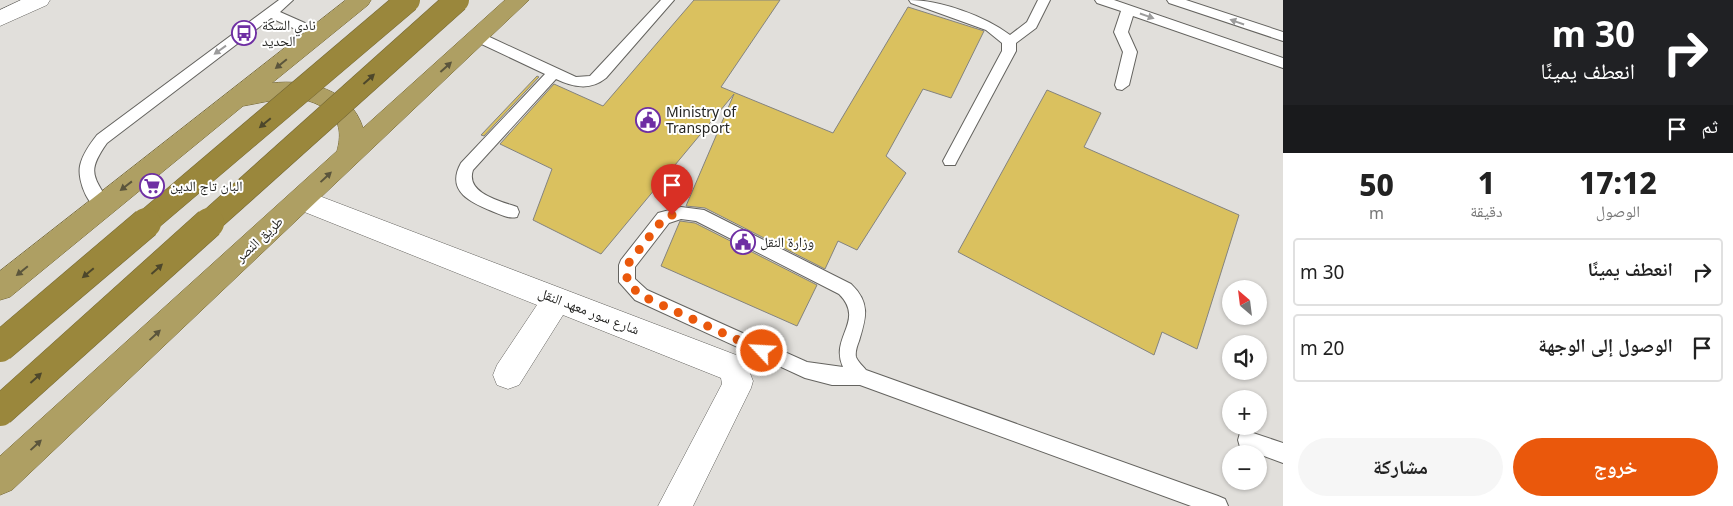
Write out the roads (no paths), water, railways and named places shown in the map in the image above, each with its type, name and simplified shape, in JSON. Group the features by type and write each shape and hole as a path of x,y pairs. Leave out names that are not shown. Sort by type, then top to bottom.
{"highway":[{"path":"0,288 360,0"},
{"path":"0,347 408,0"},
{"path":"0,411 458,0"},
{"name":"طريق النصر","path":"0,478 518,0"},
{"path":"235,101 262,92 289,89 314,93 334,102 347,116 352,135 348,156"}],"street":[{"path":"0,19 39,0"},
{"name":"شارع سور معهد النقل","path":"301,200 726,364 737,374 736,388 675,506"},
{"path":"508,375 557,299"}],"lane":[{"path":"102,205 91,191 86,180 87,166 92,152 102,138 287,0"},
{"path":"478,37 574,82 593,81 601,75 668,0"},
{"path":"915,0 991,27 1008,41 1009,51 950,161"},
{"path":"1008,41 1024,33 1034,23 1044,0"},
{"path":"1101,0 1283,63"},
{"path":"1172,0 1283,37"},
{"path":"1122,85 1130,52 1121,32 1128,10"},
{"path":"271,13 318,34"},
{"path":"511,212 466,190 462,183 462,175 466,167 554,73"},
{"path":"860,376 851,365 847,352 859,317 858,306 854,297 844,289 698,215 681,213 664,218 627,265 627,282 640,295 805,370 832,376 860,376 1218,506"},
{"path":"1247,440 1283,453"}],"place":[{"name":"نادي السكة الحديد","path":"244,33"},
{"name":"Ministry of Transport","path":"648,120"},
{"name":"البان تاج الدين","path":"152,186"},
{"name":"وزارة النقل","path":"743,242"}]}
